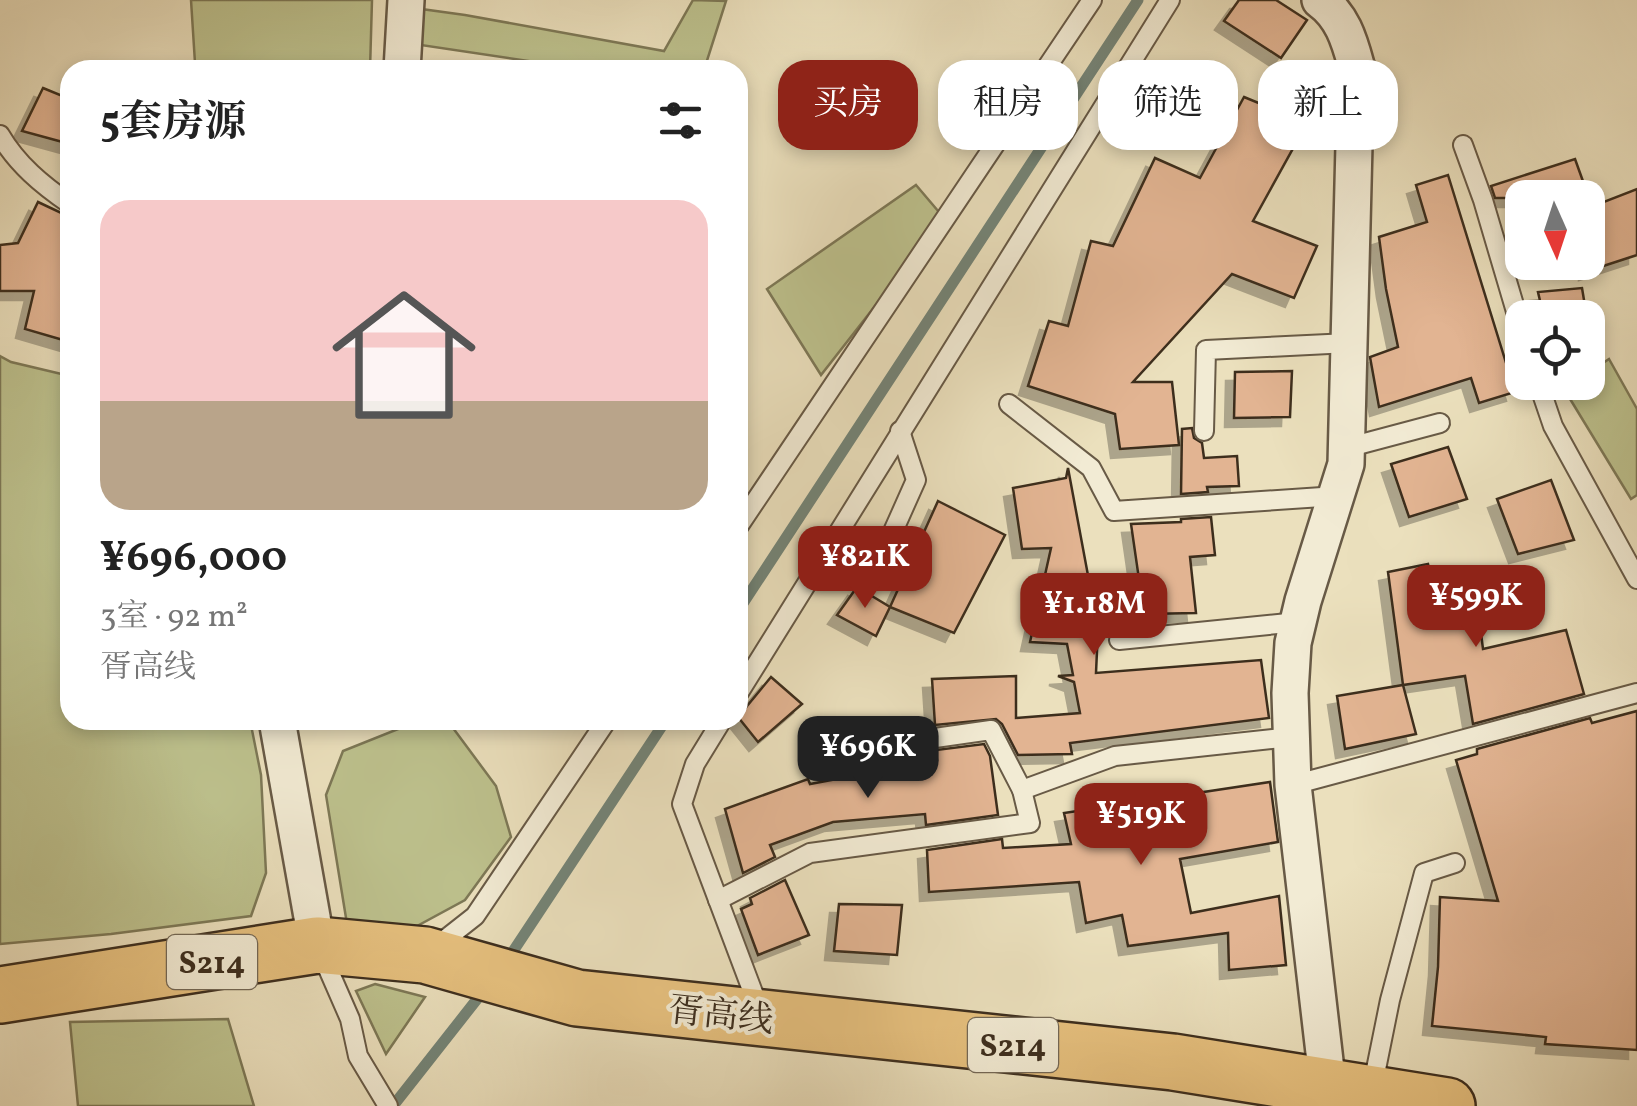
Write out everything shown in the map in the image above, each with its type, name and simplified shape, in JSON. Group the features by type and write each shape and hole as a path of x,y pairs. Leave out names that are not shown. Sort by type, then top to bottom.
{"main road":[{"name":"胥高线","path":"0,995 317,945 424,956 577,998 1172,1062 1446,1106"}],"street":[{"path":"403,60 406,0"},
{"path":"1320,0 1330,7 1347,32 1356,64 1346,464 1298,622 1290,692 1291,737 1293,786 1349,1091"},
{"path":"279,730 317,945"}],"lane":[{"path":"748,512 1092,0"},
{"path":"1132,60 1170,0"},
{"path":"748,678 1098,115"},
{"path":"0,135 30,174 60,196"},
{"path":"1462,146 1512,300"},
{"path":"1204,431 1206,350 1349,343"},
{"path":"1544,400 1553,426 1637,579"},
{"path":"1009,404 1091,468 1114,511 1337,496"},
{"path":"1346,448 1440,423"},
{"path":"884,554 916,480 900,431"},
{"path":"1119,640 1298,622"},
{"path":"1293,786 1637,693"},
{"path":"424,956 475,916 600,730"},
{"path":"716,730 694,764 682,804 763,1018"},
{"path":"718,900 810,853 1030,823 1022,790 990,730 858,748"},
{"path":"1022,790 1114,756 1291,737"},
{"path":"1349,1091 1390,1000 1424,873 1455,863"},
{"path":"317,945 350,1019 358,1056 388,1106"}],"green space":[{"path":"191,0 372,0 370,60 195,60"},
{"path":"693,0 726,1 707,60 522,60 414,44 414,8 465,15 664,51"},
{"path":"916,185 944,218 821,375 767,289"},
{"path":"0,356 60,374 60,730 252,730 261,775 266,873 251,916 0,944"},
{"path":"1609,359 1637,409 1637,495 1631,499 1571,400 1605,400 1605,362"},
{"path":"396,730 454,730 496,786 511,837 465,900 417,926 347,924 326,795 343,751"},
{"path":"375,984 425,997 386,1054 356,991"},
{"path":"228,1019 254,1106 78,1106 70,1022"}],"building":[{"path":"1239,0 1276,0 1307,20 1281,58 1224,21"},
{"path":"43,88 60,95 60,141 22,131"},
{"path":"1244,97 1258,103 1258,150 1292,150 1253,221 1317,246 1294,298 1232,274 1133,382 1172,382 1179,445 1120,449 1115,414 1028,386 1049,321 1068,326 1091,241 1113,246 1155,158 1200,178 1215,150 1238,150 1238,108"},
{"path":"1575,159 1583,180 1510,180"},
{"path":"1448,175 1505,360 1505,395 1479,403 1471,378 1379,407 1370,357 1398,347 1379,237 1427,222 1416,185"},
{"path":"1505,182 1505,198 1495,198 1491,186"},
{"path":"1637,189 1637,255 1605,265 1605,201"},
{"path":"38,202 60,212 60,339 25,329 34,291 0,291 0,245 18,243"},
{"path":"1582,288 1584,300 1540,300 1538,292"},
{"path":"1292,371 1290,417 1234,418 1235,372"},
{"path":"1192,428 1194,438 1202,443 1204,458 1237,456 1239,486 1207,487 1208,492 1181,494 1182,429"},
{"path":"1448,447 1467,499 1409,517 1391,464"},
{"path":"1068,468 1098,629 1096,673 1261,660 1269,718 1070,743 1072,754 1018,755 996,719 935,725 932,679 1016,676 1016,718 1080,713 1074,682 1058,676 1073,675 1067,644 1030,642 1051,548 1022,549 1013,488 1066,478"},
{"path":"1551,480 1574,540 1518,554 1497,499"},
{"path":"938,501 1005,535 954,633 890,607"},
{"path":"1211,517 1215,555 1190,557 1196,613 1144,614 1131,524"},
{"path":"1428,564 1435,593 1475,586 1483,649 1566,630 1584,694 1473,724 1465,676 1403,685 1388,572"},
{"path":"857,587 890,607 876,636 837,615"},
{"path":"771,677 802,704 758,742 748,730 748,705"},
{"path":"1403,685 1416,734 1345,749 1337,696"},
{"path":"1637,711 1637,1050 1545,1044 1546,1037 1432,1026 1440,897 1498,901 1456,760 1477,754 1477,749 1590,718 1592,723"},
{"path":"984,744 990,756 998,815 926,825 925,814 833,822 770,845 775,857 743,873 725,809 808,779 810,784 937,760 936,750"},
{"path":"1270,782 1278,842 1180,859 1191,913 1279,896 1286,965 1229,970 1228,933 1128,946 1122,915 1086,923 1079,882 929,892 927,850 1002,839 1003,848 1071,844 1064,813"},
{"path":"785,880 809,935 758,955 741,909 752,904 750,898"},
{"path":"839,904 902,905 897,955 834,951"}],"waterway":[{"path":"748,596 1138,0"},
{"path":"506,962 659,730"},
{"path":"393,1106 485,989"}]}
